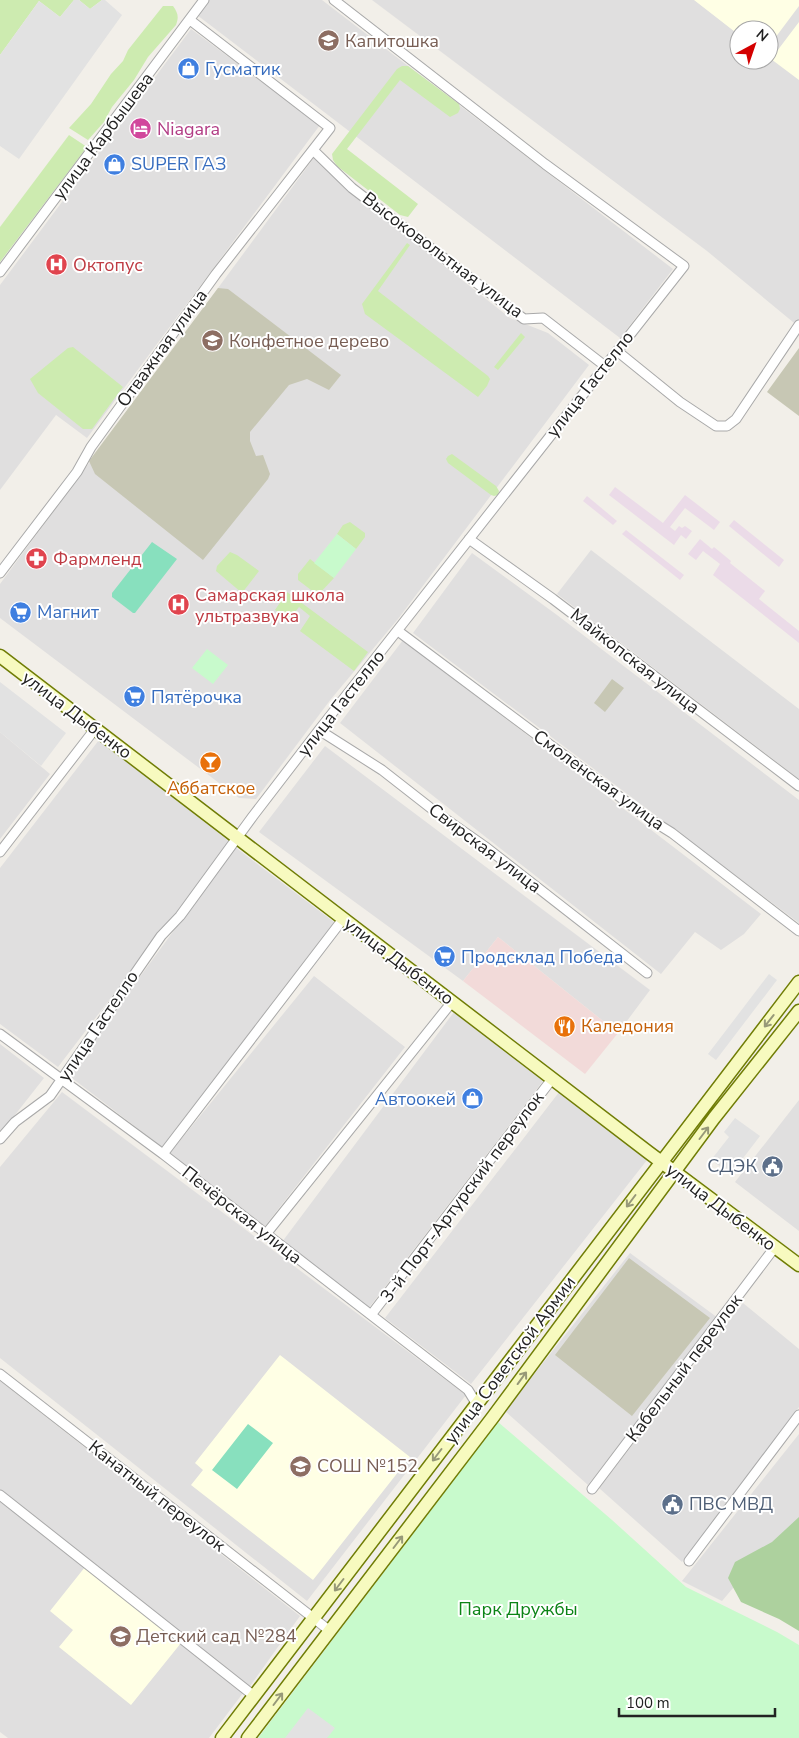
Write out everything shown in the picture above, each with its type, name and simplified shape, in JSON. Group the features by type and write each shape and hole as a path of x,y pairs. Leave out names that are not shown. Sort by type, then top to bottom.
{"main road":[{"name":"улица Дыбенко","path":"0,656 674,1172 799,1265"},
{"name":"улица Советской Армии","path":"222,1738 799,982"},
{"name":"улица Советской Армии","path":"248,1738 493,1417 674,1172 799,1011"},
{"path":"476,1404 493,1417"}],"street":[{"name":"улица Карбышева","path":"0,272 204,0"},
{"name":"улица Гастелло","path":"0,1139 15,1122 50,1096 152,948 171,924 180,916 319,730 616,350 684,266 538,159 334,0"},
{"name":"Отважная улица","path":"0,573 77,472 91,446 216,274 330,128 190,20"},
{"name":"Высоковольтная улица","path":"313,150 352,188 524,319 543,318 604,366"},
{"path":"616,350 680,402 716,426 727,426 736,418 799,325"},
{"name":"Майкопская улица","path":"469,539 553,598 799,786"},
{"name":"Смоленская улица","path":"398,631 648,818 672,833 799,931"},
{"path":"0,852 95,729"},
{"name":"Свирская улица","path":"319,730 382,770 647,973"},
{"path":"163,1154 343,919"},
{"path":"266,1234 452,1002"},
{"name":"Печёрская улица","path":"0,1034 163,1154 468,1390 476,1404"},
{"name":"3-й Порт-Артурский переулок","path":"371,1315 552,1078"},
{"name":"Кабельный переулок","path":"592,1490 775,1247"},
{"name":"Канатный переулок","path":"0,1374 330,1631"},
{"path":"689,1561 799,1415"},
{"path":"0,1496 254,1696"}],"shaded area":[{"path":"74,0 79,0 90,9 102,0 105,0 122,15 19,159 0,146 0,55 39,1 60,17"},
{"path":"209,0 322,0 673,269 620,338 197,15"},
{"path":"372,0 799,0 799,327 707,251"},
{"path":"694,0 799,0 799,6 779,33 779,20 729,20 729,27"},
{"path":"799,22 799,80 779,65 779,48"},
{"path":"191,29 320,125 87,438 56,415 0,490 0,285"},
{"path":"316,155 345,187 510,318 548,333 589,365 398,619 331,699 256,799 239,798 0,618 0,584"},
{"path":"218,288 228,289 341,375 329,390 307,379 289,385 250,432 250,441 256,456 263,455 270,474 203,560 95,474 89,461"},
{"path":"799,348 799,416 767,392"},
{"path":"615,487 663,523 685,495 720,522 714,530 685,508 670,527 675,531 679,526 682,528 685,526 692,531 686,539 681,535 674,545 609,495"},
{"path":"587,496 617,521 613,525 583,501"},
{"path":"734,520 784,560 779,567 729,526"},
{"path":"626,530 684,575 680,580 622,534"},
{"path":"700,539 712,549 714,547 731,561 730,563 765,591 759,599 799,631 799,643 713,575 720,564 703,551 696,560 688,554"},
{"path":"591,550 799,709 799,779 557,594"},
{"path":"472,553 557,615 799,800 799,923 413,633"},
{"path":"403,640 761,914 744,934 721,950 695,932 661,974 340,723"},
{"path":"612,679 624,688 605,712 594,703"},
{"path":"0,682 66,733 41,766 0,732"},
{"path":"0,732 50,774 0,839"},
{"path":"99,740 230,842 58,1067 0,1024 0,868"},
{"path":"325,746 650,990 618,1033 498,937 463,981 259,832"},
{"path":"235,847 334,922 162,1147 68,1075"},
{"path":"498,937 618,1033 585,1074 463,981"},
{"path":"769,974 777,980 716,1060 708,1054"},
{"path":"314,976 405,1047 265,1226 170,1153"},
{"path":"457,1008 546,1077 368,1309 282,1242"},
{"path":"0,1044 44,1078 0,1134"},
{"path":"563,1087 651,1155 471,1384 385,1318"},
{"path":"62,1092 466,1395 307,1601 0,1358 0,1167"},
{"path":"799,1100 799,1231 735,1182"},
{"path":"735,1118 760,1136 731,1174 711,1160 729,1137 724,1132"},
{"path":"630,1253 718,1318 588,1485 505,1411"},
{"path":"629,1258 710,1318 632,1416 555,1355"},
{"path":"743,1303 799,1349 799,1407 682,1562 599,1488"},
{"name":"СОШ №152","path":"280,1355 410,1457 313,1580 191,1485 203,1470 195,1463"},
{"path":"0,1381 300,1616 248,1689 0,1491"},
{"path":"799,1434 799,1531 744,1575 722,1601 682,1581"},
{"path":"0,1500 243,1693 209,1738 8,1738 0,1732"},
{"name":"Детский сад №284","path":"85,1567 181,1643 131,1705 59,1647 73,1630 50,1611"},
{"path":"308,1708 335,1728 327,1738 285,1738"}],"green space":[{"path":"0,0 74,0 60,17 39,1 0,55"},
{"path":"79,0 102,0 90,9"},
{"path":"163,6 173,6 178,15 176,25 148,57 134,80 112,107 104,122 88,140 69,128 91,104 111,74 123,61 128,50"},
{"path":"402,66 408,66 459,104 460,109 458,113 450,117 400,80 347,149 418,204 408,217 400,215 337,166 332,154 397,69"},
{"path":"69,135 87,147 0,262 0,227"},
{"path":"407,243 410,245 378,291 488,376 490,379 487,386 478,397 365,314 362,304"},
{"path":"521,333 525,337 498,370 494,367"},
{"path":"73,347 123,387 92,429 83,429 38,393 30,379 68,348"},
{"path":"452,454 496,486 499,491 498,495 491,495 448,463 446,459"},
{"path":"350,522 365,533 365,537 356,549 337,534 343,525"},
{"path":"337,534 356,549 334,578 314,563"},
{"path":"152,542 177,559 135,613 133,613 112,597 112,593"},
{"path":"230,552 259,571 242,593 216,571 217,566"},
{"path":"310,559 334,578 319,594 298,580 298,574"},
{"path":"287,592 368,652 354,671 300,631 310,616 299,607 289,620 275,610"},
{"path":"207,649 228,665 213,684 192,668"},
{"name":"Парк Дружбы","path":"498,1422 612,1520 686,1587 777,1632 799,1645 799,1738 258,1738"},
{"path":"248,1424 273,1443 237,1489 212,1470"},
{"path":"799,1517 799,1631 779,1619 741,1602 728,1578 735,1562 772,1542"}],"place":[{"name":"Капитошка","path":"329,41"},
{"name":"Гусматик","path":"189,69"},
{"name":"Niagara","path":"141,129"},
{"name":"SUPER ГАЗ","path":"115,164"},
{"name":"Октопус","path":"57,265"},
{"name":"Конфетное дерево","path":"213,341"},
{"name":"Фармленд","path":"37,559"},
{"name":"Самарская школа ультразвука","path":"179,605"},
{"name":"Магнит","path":"21,612"},
{"name":"Пятёрочка","path":"135,697"},
{"name":"Аббатское","path":"211,763"},
{"name":"Продсклад Победа","path":"445,957"},
{"name":"Каледония","path":"565,1026"},
{"name":"Автоокей","path":"472,1099"},
{"name":"СДЭК","path":"773,1166"},
{"name":"СОШ №152","path":"301,1466"},
{"name":"ПВС МВД","path":"673,1504"},
{"name":"Детский сад №284","path":"120,1636"}]}
